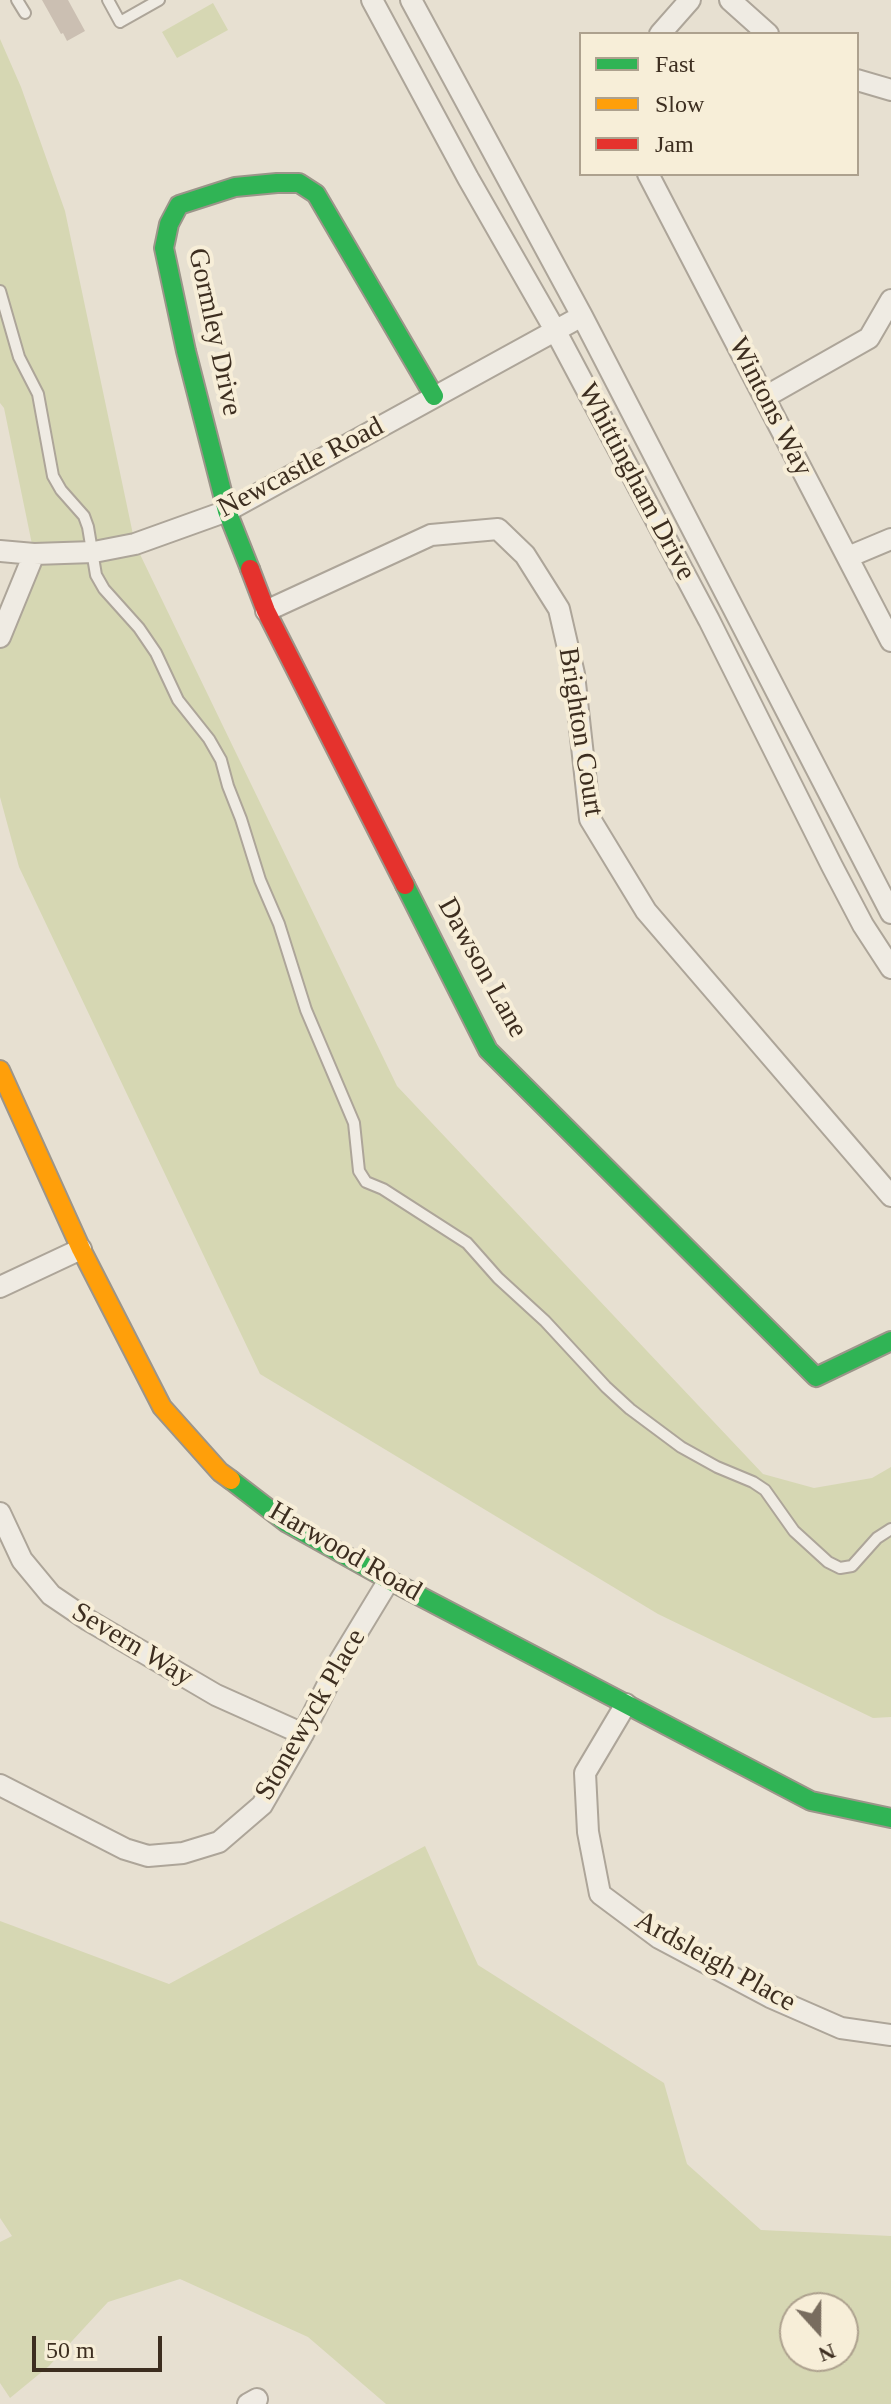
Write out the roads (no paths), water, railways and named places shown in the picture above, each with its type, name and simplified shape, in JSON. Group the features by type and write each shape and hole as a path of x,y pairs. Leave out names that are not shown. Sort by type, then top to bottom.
{"street":[{"name":"Whittingham Drive","path":"372,0 555,330 709,620 838,878 891,968"},
{"name":"Whittingham Drive","path":"411,0 582,316 891,913"},
{"path":"662,32 690,0"},
{"path":"730,0 766,32"},
{"path":"859,81 891,90"},
{"name":"Wintons Way","path":"649,176 848,557 884,611 891,641"},
{"name":"Gormley Drive","path":"227,511 186,351 164,248 169,224 179,205 235,187 277,183 299,183 316,194 434,396"},
{"path":"765,397 869,338 891,300"},
{"name":"Newcastle Road","path":"0,551 34,554 92,552 135,544 227,511 582,316"},
{"name":"Dawson Lane","path":"227,511 266,611 488,1050 816,1377 891,1341"},
{"name":"Brighton Court","path":"266,611 431,535 498,529 525,555 559,609 574,674 590,819 646,911 891,1196"},
{"path":"848,557 891,539"},
{"path":"0,637 34,554"},
{"name":"Harwood Road","path":"0,1070 81,1249 162,1407 220,1472 287,1523 389,1580 811,1801 891,1818"},
{"path":"0,1287 81,1249"},
{"name":"Severn Way","path":"0,1513 22,1560 51,1595 216,1695 303,1734"},
{"name":"Stonewyck Place","path":"0,1785 125,1849 148,1856 183,1853 219,1842 262,1805 303,1734 338,1664 389,1580"},
{"name":"Ardsleigh Place","path":"626,1704 585,1773 588,1832 600,1894 659,1938 770,1997 841,2028 891,2035"}],"lane":[{"path":"17,0 25,13"},
{"path":"108,0 120,22 159,0"},
{"path":"0,291 19,357 38,394 53,476 84,516 96,575 156,653 178,700 209,739 221,760 306,1010 354,1123 359,1171 366,1182 383,1189 467,1243 498,1278 545,1321 630,1409 681,1447 765,1490 794,1531 828,1562 840,1568 852,1566 877,1538 891,1529"}]}
